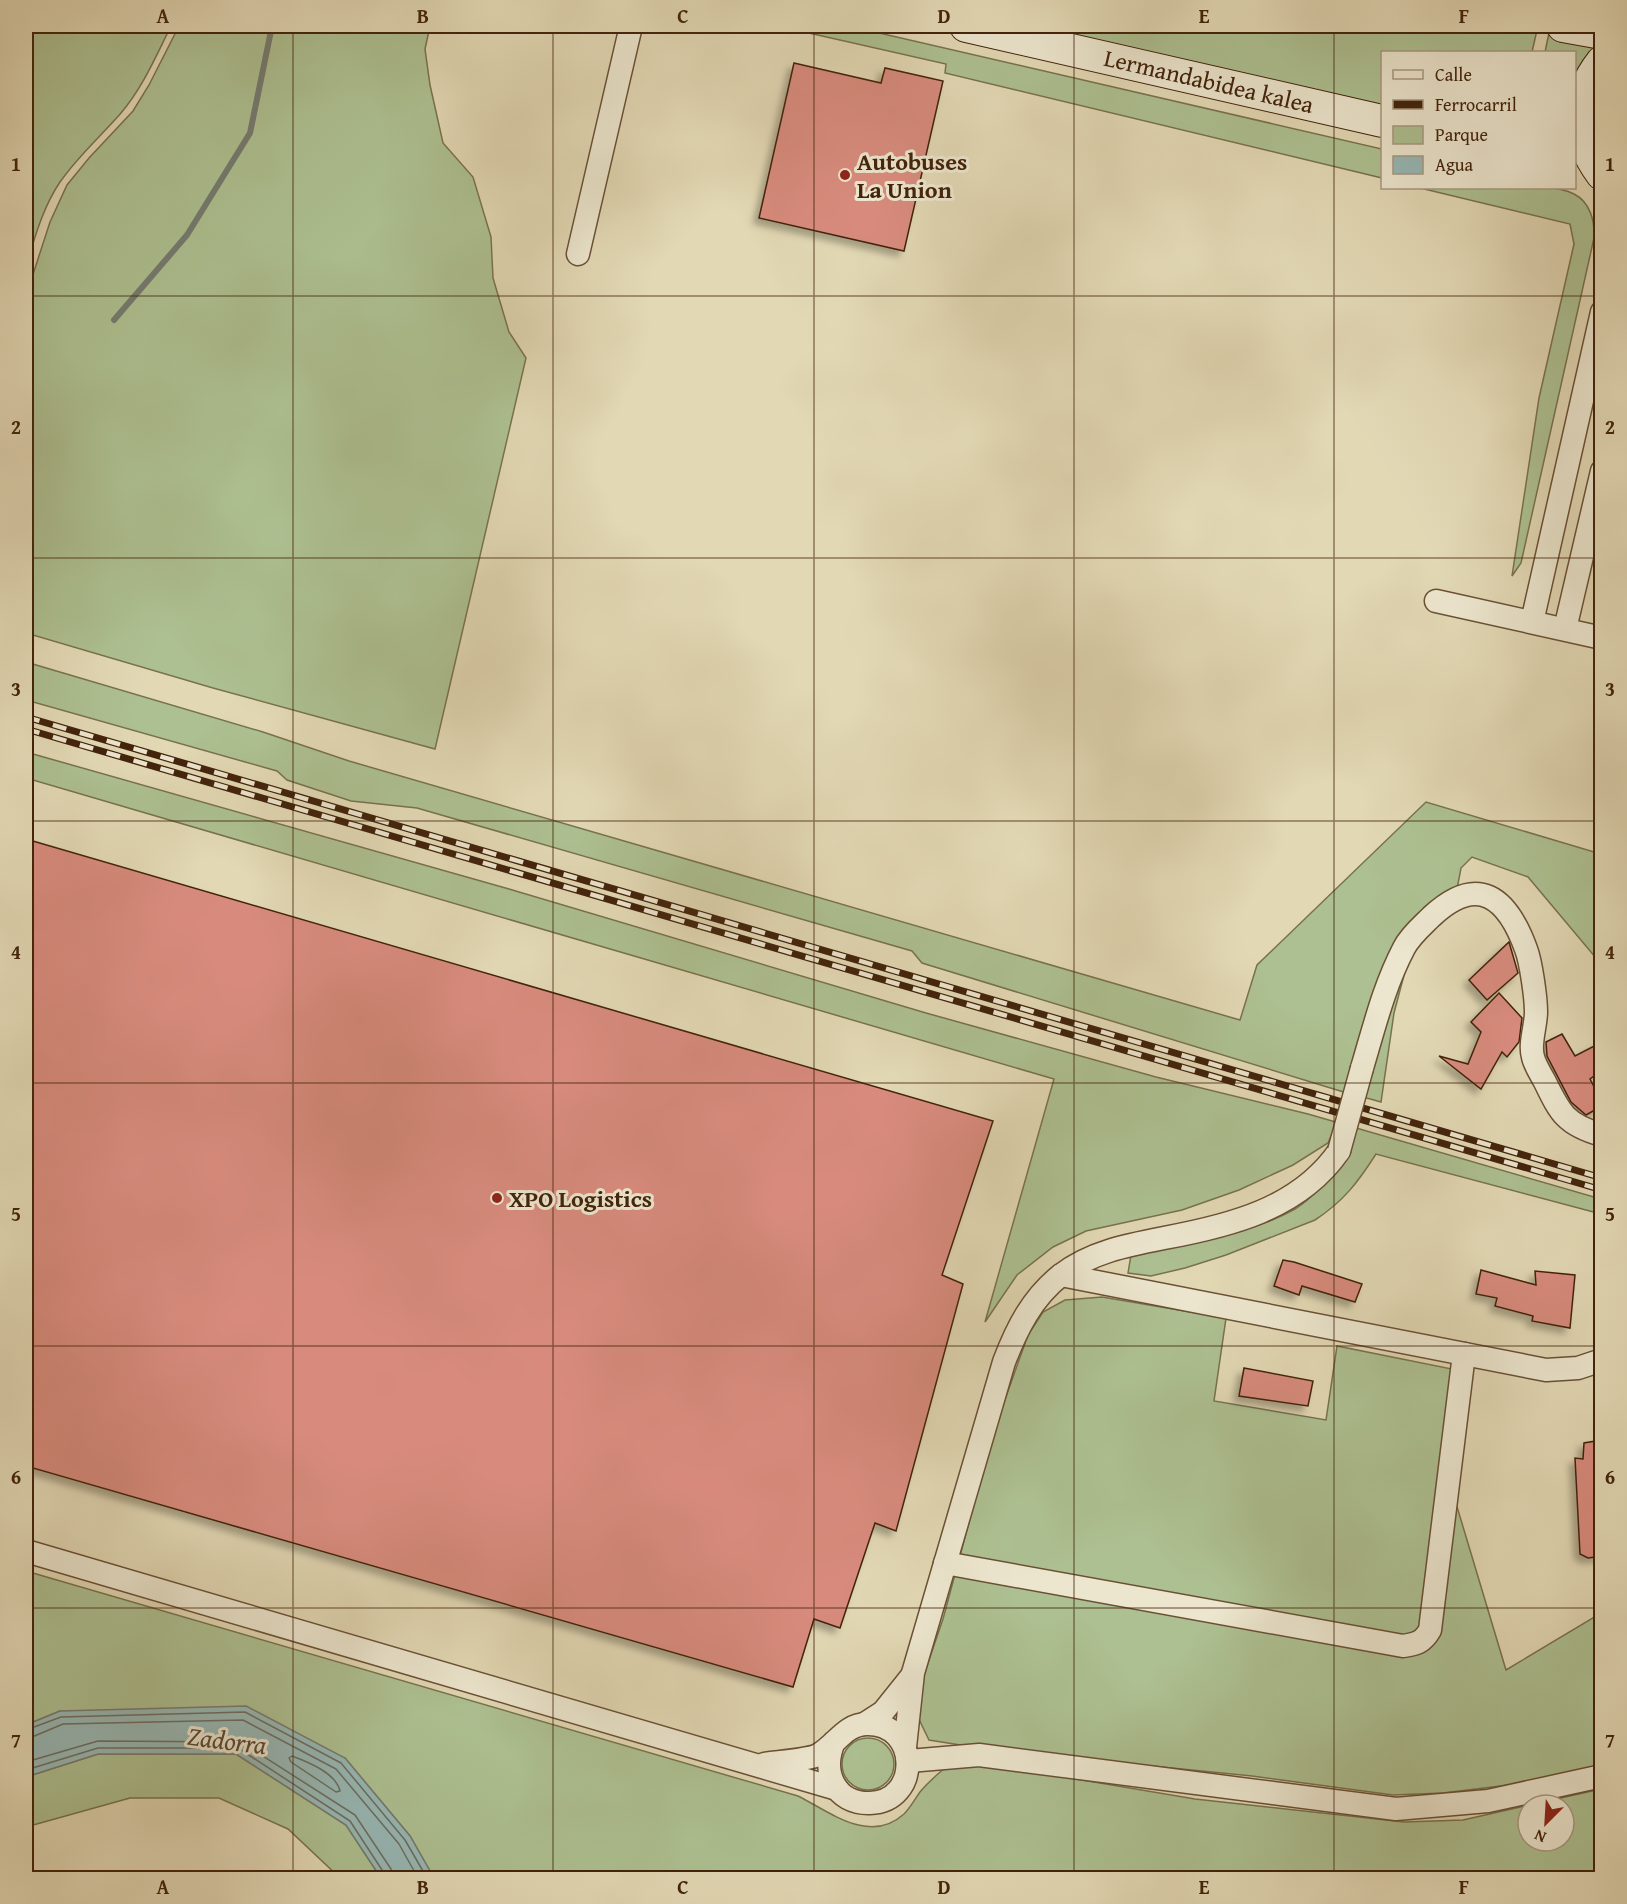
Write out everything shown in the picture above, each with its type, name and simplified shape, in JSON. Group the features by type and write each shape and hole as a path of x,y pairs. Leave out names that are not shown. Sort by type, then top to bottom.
{"street":[{"path":"578,254 631,26"},
{"name":"Lermandabidea kalea","path":"966,26 1381,121"},
{"path":"1563,26 1602,33"},
{"path":"1601,174 1582,138 1580,118 1582,98 1589,79 1602,62"},
{"path":"1576,167 1601,174"},
{"path":"1532,622 1602,312"},
{"path":"1565,629 1602,470 1569,460"},
{"path":"1436,601 1602,638"},
{"path":"834,1742 829,1753 828,1766 831,1778 837,1789 848,1798 861,1803 876,1803 890,1798 904,1782 907,1775 913,1673 1004,1362 1017,1330 1028,1311 1061,1275 1094,1256 1118,1247 1210,1230 1256,1214 1284,1201 1310,1184 1327,1168 1339,1151 1384,994 1406,945 1442,907 1457,897 1475,893 1489,896 1503,906 1514,922 1527,951 1536,1011 1532,1056 1560,1113 1573,1123 1602,1135"},
{"path":"1061,1275 1546,1370 1578,1368 1602,1360"},
{"path":"945,1563 1403,1646 1416,1644 1424,1639 1430,1630 1464,1354"},
{"path":"26,1551 837,1789"},
{"path":"756,1765 817,1756 848,1729 867,1723 883,1712 913,1673"},
{"path":"867,1723 889,1729 899,1737 907,1754"},
{"path":"907,1754 979,1755 1395,1809 1488,1801 1602,1776"}],"green space":[{"path":"26,26 171,26 149,71 129,103 74,163 60,182 40,222 26,266"},
{"path":"179,26 430,26 425,49 430,85 443,143 473,177 491,237 493,278 509,332 526,358 435,749 213,688 26,633 26,296 50,222 67,185 133,111"},
{"path":"778,26 849,26 1381,149 1381,178 945,73 946,64"},
{"path":"1017,26 1515,26 1537,30 1532,51 1381,51 1381,109"},
{"path":"1549,33 1598,44 1579,67 1576,74 1576,51 1545,51"},
{"path":"1424,189 1557,189 1579,197 1588,207 1594,225 1594,238 1521,563 1512,576 1539,398 1574,244 1570,224"},
{"path":"26,662 263,732 349,761 1240,1020 1257,965 1426,802 1601,854 1601,964 1528,877 1472,857 1461,868 1457,889 1438,900 1347,1093 922,963 912,951 417,808 351,801 287,780 277,771 26,700"},
{"path":"26,752 509,889 926,1013 1156,1077 1308,1114 1601,1199 1601,1214 1376,1154 1350,1190 1315,1220 1226,1255 1185,1268 1151,1276 1128,1273 1131,1255 1236,1233 1276,1218 1301,1205 1335,1171 1334,1129 1328,1143 1293,1165 1239,1190 1182,1210 1086,1231 1053,1247 1017,1275 985,1322 1054,1079 26,778"},
{"path":"1408,960 1394,1013 1381,1102 1363,1097 1375,1053"},
{"path":"1102,1297 1226,1318 1214,1401 1326,1420 1337,1346 1457,1370 1452,1490 1506,1670 1601,1613 1601,1767 1517,1784 1443,1793 1393,1795 1252,1776 992,1750 929,1740 913,1707 943,1619 993,1433 1028,1335 1043,1312 1065,1300"},
{"path":"26,1571 798,1796 850,1823 864,1826 878,1827 891,1823 904,1814 923,1788 947,1766 999,1766 1195,1799 1404,1822 1463,1820 1516,1808 1516,1853 1576,1853 1576,1795 1601,1789 1601,1878 434,1878 410,1836 345,1758 60,1711 26,1725"},
{"path":"868,1738 882,1742 890,1750 894,1764 890,1778 882,1786 868,1790 854,1786 846,1778 842,1764 846,1750 854,1742"},
{"path":"98,1754 236,1754 346,1825 381,1878 340,1878 288,1829 219,1798 130,1798 26,1827 26,1777"}],"water":[{"name":"Zadorra","path":"246,1706 345,1758 410,1836 434,1878 381,1878 346,1825 236,1754 98,1754 26,1777 26,1725 60,1711"}],"building":[{"name":"Autobuses La Union","path":"794,63 881,83 885,68 943,81 904,251 759,218"},
{"name":"XPO Logistics","path":"26,839 993,1121 942,1275 963,1284 896,1531 875,1523 840,1628 814,1619 793,1687 26,1466"},
{"path":"1509,942 1518,973 1487,1000 1469,980"},
{"path":"1499,993 1522,1018 1519,1042 1507,1057 1502,1052 1481,1089 1439,1056 1468,1064 1481,1032 1471,1022"},
{"path":"1562,1034 1575,1056 1602,1042 1602,1070 1590,1079 1602,1106 1586,1115 1571,1102 1547,1056 1546,1042"},
{"path":"1283,1260 1362,1284 1355,1302 1302,1286 1299,1295 1274,1286"},
{"path":"1481,1270 1536,1285 1535,1271 1575,1275 1570,1328 1532,1321 1533,1316 1495,1306 1497,1298 1476,1294"},
{"path":"1244,1368 1313,1381 1308,1406 1239,1396"},
{"path":"1602,1440 1602,1556 1588,1558 1580,1554 1575,1458 1583,1459 1584,1443"}],"waterway":[{"path":"114,320 187,235 250,133 272,26"}],"railway":[{"path":"26,717 1602,1178"},
{"path":"26,729 1602,1190"}],"place":[{"name":"Autobuses La Union","path":"845,175"},
{"name":"XPO Logistics","path":"497,1198"}]}
